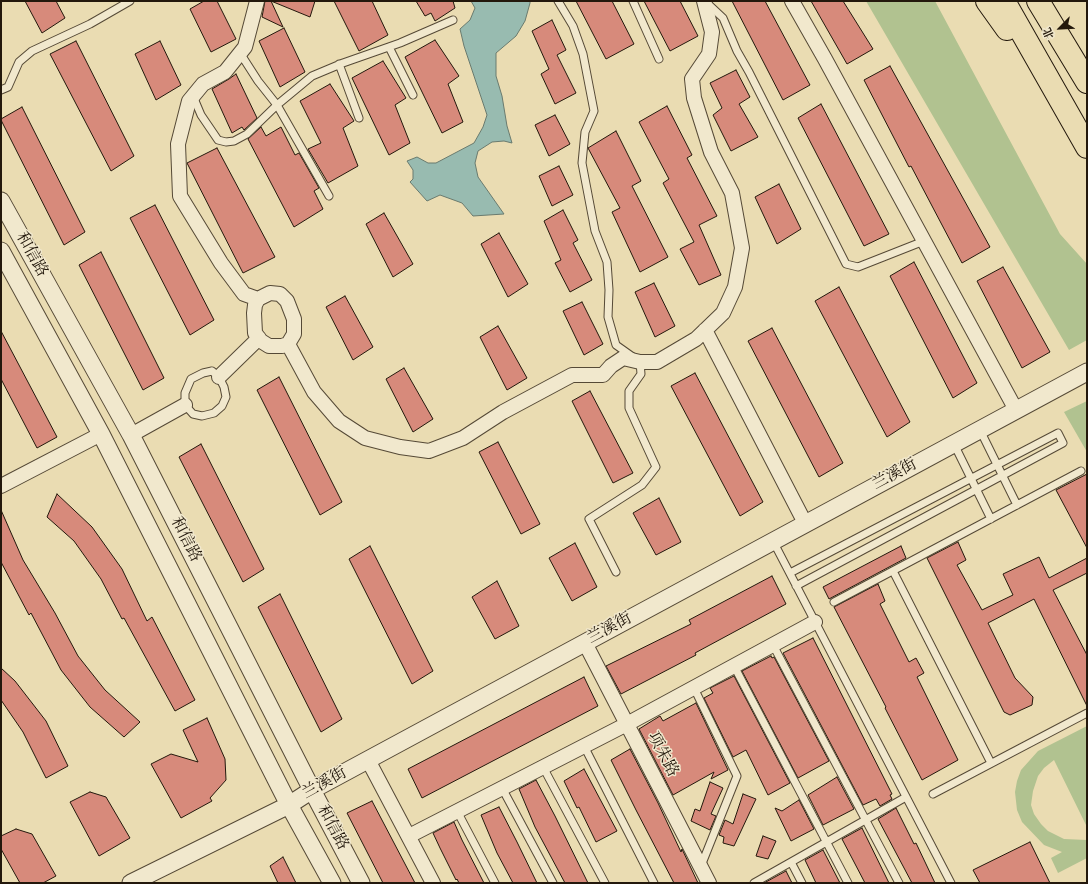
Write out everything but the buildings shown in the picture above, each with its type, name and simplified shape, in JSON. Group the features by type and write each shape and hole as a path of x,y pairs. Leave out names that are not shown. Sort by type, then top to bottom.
{"main road":[{"path":"987,1 1071,120"},
{"path":"1004,1 1087,147"},
{"path":"1038,1 1087,82"}],"street":[{"path":"257,1 245,48 225,72 203,84 189,101 178,144 180,196 221,263 244,294 258,298 270,293 280,294 286,301 294,319 294,334 288,344 282,346 269,346 255,333 255,305 258,298"},
{"path":"288,344 314,392 339,421 365,438 400,447 429,451 463,438 503,412 572,375 603,375 611,366 623,358 640,362 657,362 696,339 723,313 736,287 742,248 732,193 711,152 694,98 692,79 709,54 712,32 704,1"},
{"path":"792,1 1016,410"},
{"name":"和信路","path":"1,201 132,436 312,790 361,883"},
{"name":"和信路","path":"1,251 101,434 289,805 332,883"},
{"path":"705,330 805,523"},
{"path":"219,378 260,338"},
{"name":"兰溪街","path":"131,883 289,805 312,790 1087,372"},
{"path":"132,436 185,405"},
{"path":"1,486 101,434"},
{"path":"409,836 627,724 815,622"},
{"name":"项朱路","path":"585,643 709,883"},
{"path":"368,760 433,883"}],"lane":[{"path":"1,90 8,87 19,62 32,51 90,24 130,1"},
{"path":"558,1 573,26 583,54 594,111 585,132 582,163 595,231 607,262 609,290 608,318 616,345 640,362 642,374 629,391 629,408 656,467 642,485 589,519 616,572"},
{"path":"633,1 659,59"},
{"path":"704,1 723,18 737,51 846,264 858,266 924,241"},
{"path":"193,96 201,115 218,140 226,142 234,141 247,134 277,105 312,76 339,64 389,47 453,20"},
{"path":"389,47 412,95"},
{"path":"240,53 258,81 277,105 329,196"},
{"path":"339,64 359,118"},
{"path":"212,371 219,378 224,387 226,398 222,406 214,413 202,416 193,414 185,405 185,393 191,378 202,372 212,371"},
{"path":"980,429 1017,505"},
{"path":"790,573 1058,433 1063,443 796,586"},
{"path":"953,443 991,519"},
{"path":"834,602 1081,471"},
{"path":"773,541 951,883"},
{"path":"893,571 991,763"},
{"path":"773,645 899,883"},
{"path":"734,666 848,883"},
{"path":"694,688 737,776 700,866"},
{"path":"933,794 1087,713"},
{"path":"584,746 654,883"},
{"path":"543,767 605,883"},
{"path":"502,788 553,883"},
{"path":"754,883 906,797"},
{"path":"457,811 495,883"},
{"path":"791,862 802,883"}],"green space":[{"path":"866,1 935,1 1060,234 1087,264 1087,340 1069,350"},
{"path":"1087,401 1087,452 1064,412"},
{"path":"1087,726 1087,827 1054,760 1044,768 1038,776 1033,791 1031,805 1034,814 1048,831 1064,839 1087,840 1087,858 1058,873 1051,858 1062,852 1044,845 1022,822 1017,810 1015,792 1017,781 1021,770 1038,751"}],"water":[{"path":"471,1 530,1 525,21 516,36 496,53 496,76 512,143 504,141 492,142 478,151 475,163 478,177 504,214 473,216 462,203 440,195 427,201 410,182 413,179 413,170 407,161 417,157 428,163 436,163 474,143 483,127 487,115 464,46 460,29 470,20 475,8"}]}
